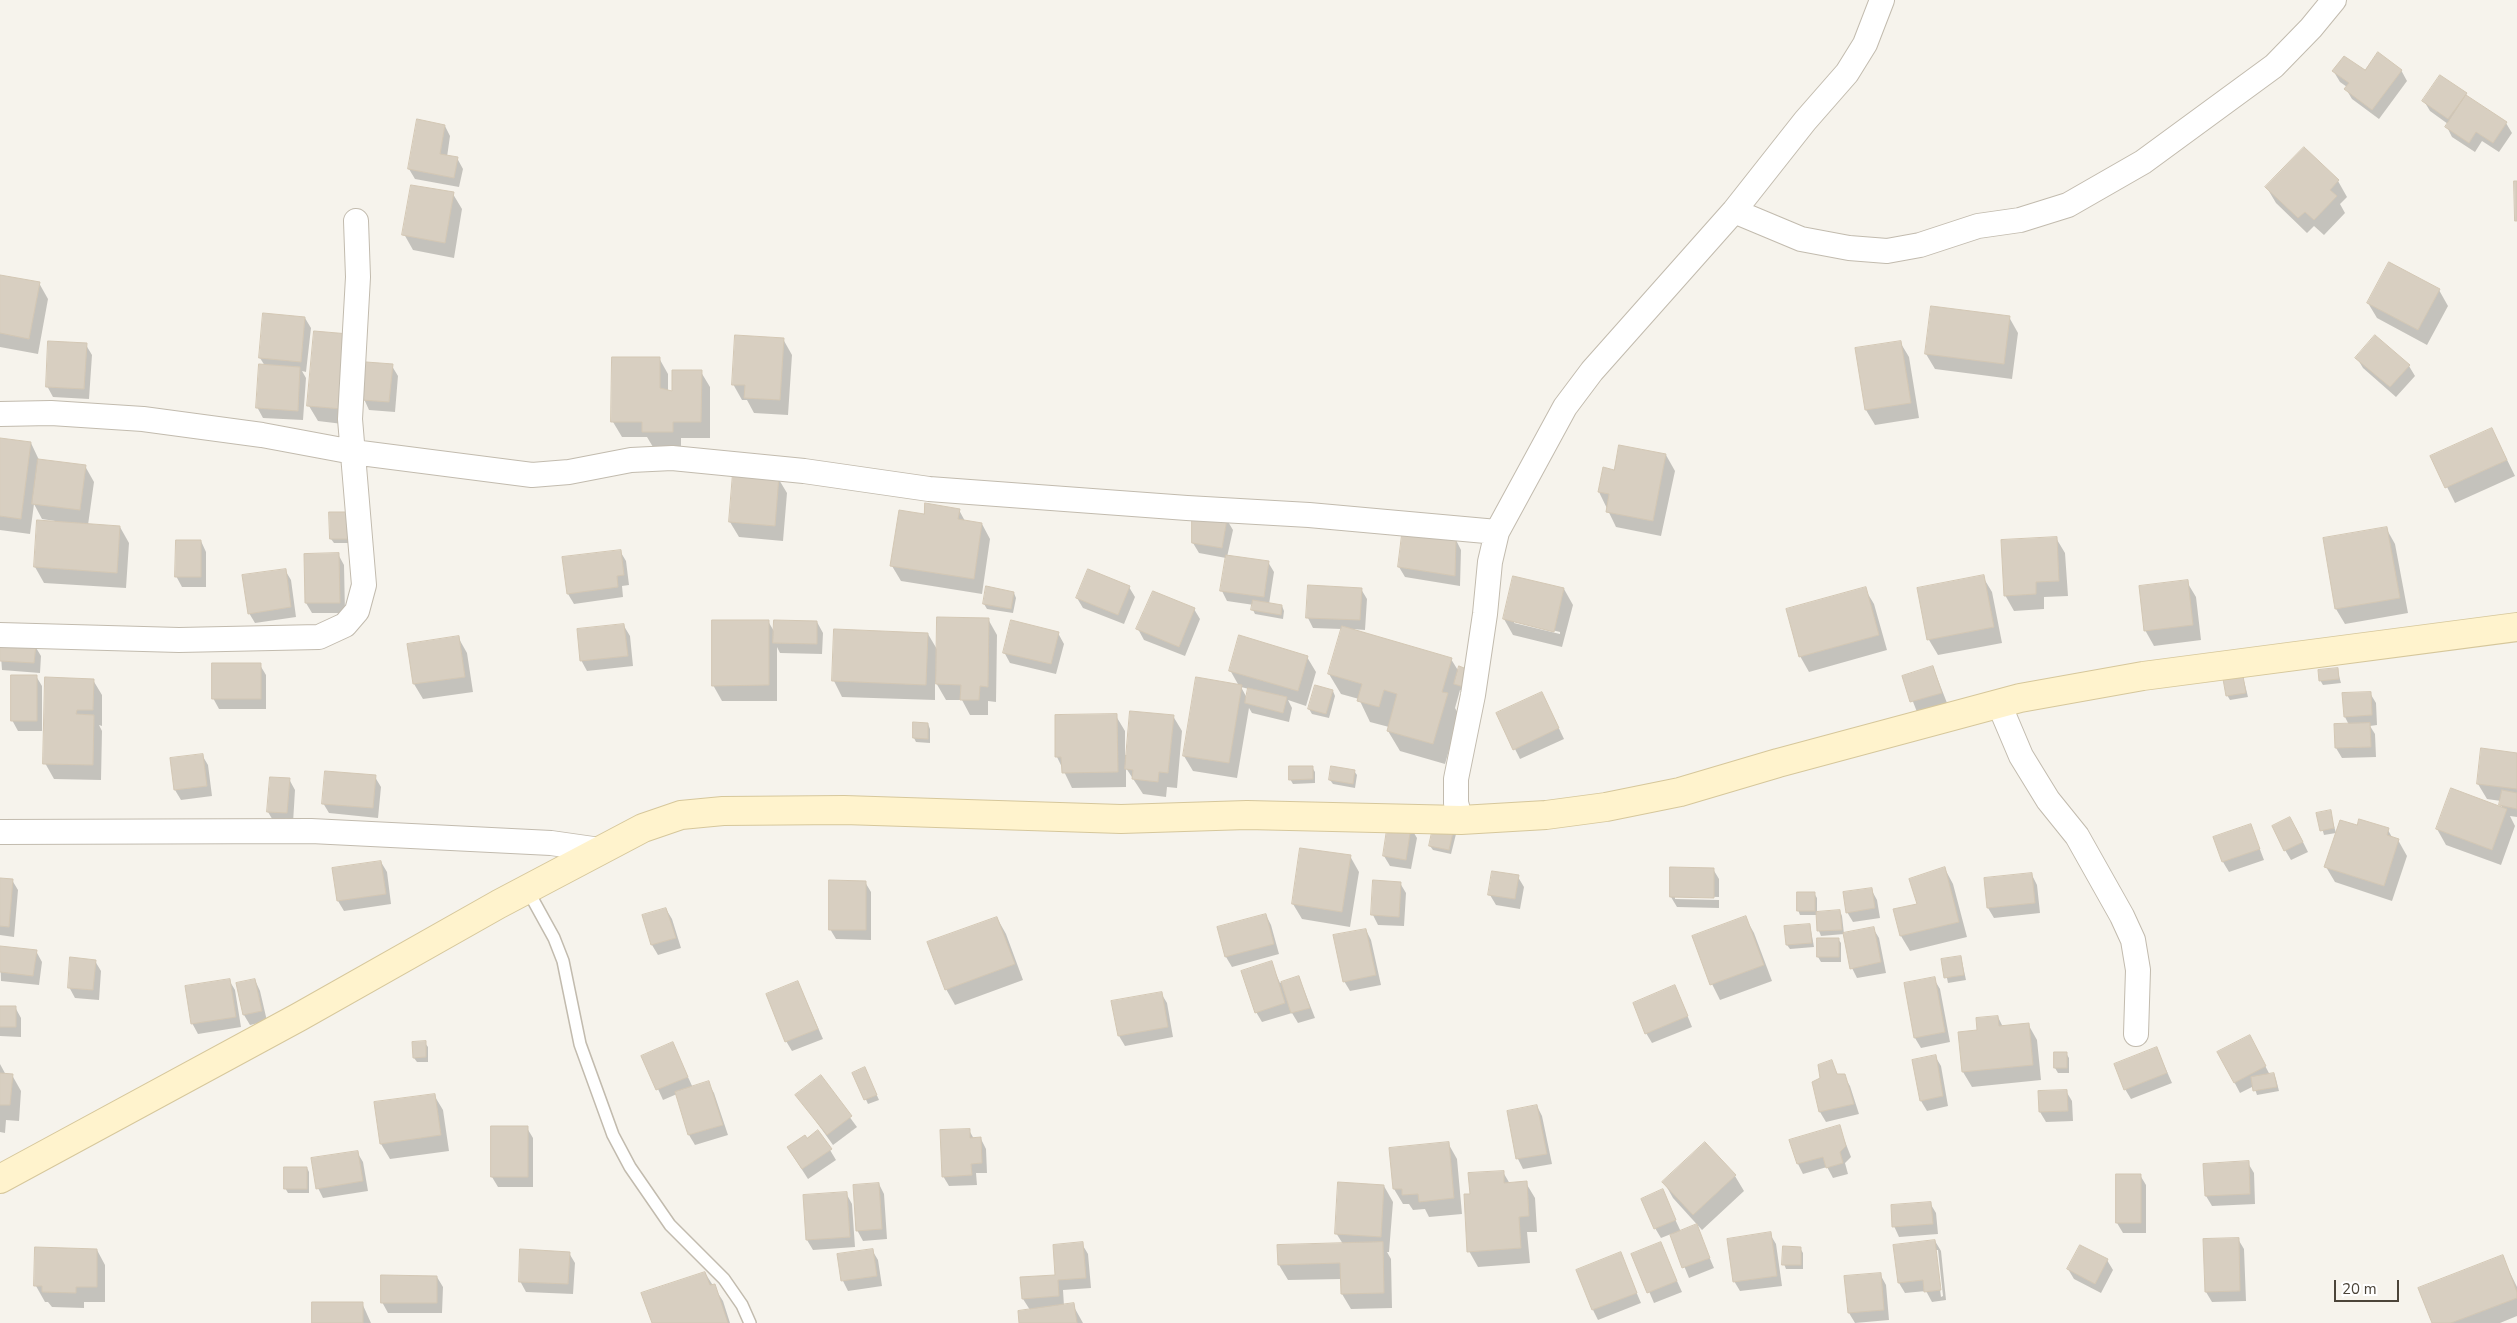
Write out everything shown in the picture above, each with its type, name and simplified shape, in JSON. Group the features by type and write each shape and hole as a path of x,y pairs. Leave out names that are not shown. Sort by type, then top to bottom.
{"street":[{"path":"1461,820 1456,803 1456,779 1473,695 1485,614 1490,562 1497,532 1565,407 1598,364 1734,211 1805,121 1847,72 1865,44 1882,0"},
{"path":"1734,211 1801,239 1849,248 1886,251 1920,245 1978,226 2020,220 2068,205 2143,162 2274,66 2311,28 2334,0"},
{"path":"0,635 179,640 318,637 344,625 357,611 364,585 350,419 358,277 356,221"},
{"path":"0,414 51,413 143,419 262,435 353,452 532,475 569,472 630,460 672,458 715,460 929,489 1309,515 1497,532"},
{"path":"0,1179 299,1017 600,850 643,828 681,816 724,811 844,810 1121,819 1247,816 1461,820 1546,815 1680,792 1778,763 1999,704 2143,676 2517,627"},
{"path":"1999,704 2021,756 2048,800 2077,836 2122,916 2133,940 2138,970 2136,1034"},
{"path":"0,832 311,831 551,843 600,850"}],"lane":[{"path":"527,889 554,938 562,961 580,1044 613,1135 630,1167 670,1225 724,1279 742,1305 750,1323"}],"building":[{"path":"2378,52 2402,70 2372,110 2344,89 2349,83 2332,71 2344,56 2365,70"},
{"path":"2440,75 2467,93 2448,119 2422,101"},
{"path":"2466,95 2507,122 2493,143 2476,132 2469,143 2445,127"},
{"path":"417,119 445,125 440,154 458,157 454,178 408,169"},
{"path":"2304,147 2339,180 2330,190 2337,196 2314,220 2305,212 2298,218 2265,187"},
{"path":"2514,181 2517,181 2517,221 2515,221"},
{"path":"411,185 454,192 445,243 402,235"},
{"path":"2389,262 2440,289 2418,330 2367,303"},
{"path":"0,275 40,282 29,339 0,333"},
{"path":"1931,306 2010,316 2004,364 1925,354"},
{"path":"263,313 305,317 301,362 259,358"},
{"path":"314,331 349,334 342,409 307,406"},
{"path":"735,335 784,338 780,400 744,398 745,385 732,385"},
{"path":"2375,335 2410,365 2390,387 2355,358"},
{"path":"48,341 87,343 84,389 46,387"},
{"path":"1901,341 1911,403 1865,410 1855,348"},
{"path":"612,357 660,357 660,388 672,391 672,370 702,370 701,422 673,422 673,432 642,432 642,422 611,422"},
{"path":"366,362 393,364 389,402 362,400"},
{"path":"259,364 300,367 298,411 256,408"},
{"path":"2492,428 2507,460 2445,488 2430,456"},
{"path":"0,438 31,442 21,519 0,516"},
{"path":"1619,445 1666,454 1653,521 1606,512 1609,494 1598,492 1603,467 1614,470"},
{"path":"38,459 86,465 80,510 32,504"},
{"path":"733,473 779,476 775,526 729,522"},
{"path":"925,503 960,509 958,519 982,523 974,579 890,566 899,510 924,514"},
{"path":"329,512 347,512 349,539 330,539"},
{"path":"1192,516 1227,519 1222,548 1192,543"},
{"path":"37,520 120,526 117,573 34,567"},
{"path":"2387,527 2400,598 2335,609 2323,538"},
{"path":"1402,535 1456,539 1455,576 1398,567"},
{"path":"2057,537 2059,581 2036,582 2036,594 2004,596 2001,540"},
{"path":"176,540 201,540 201,577 175,577"},
{"path":"621,550 624,575 617,576 618,587 567,594 562,557"},
{"path":"339,553 340,603 305,603 304,554"},
{"path":"1226,555 1269,561 1264,597 1220,591"},
{"path":"286,569 291,607 248,614 242,575"},
{"path":"1088,569 1130,586 1118,615 1076,598"},
{"path":"1984,575 1994,627 1927,640 1917,588"},
{"path":"1513,576 1564,588 1554,632 1503,619"},
{"path":"2188,580 2193,625 2144,631 2139,586"},
{"path":"1308,585 1362,588 1360,620 1306,618"},
{"path":"986,586 1014,592 1011,609 983,604"},
{"path":"1866,587 1879,635 1799,657 1786,609"},
{"path":"1153,591 1195,608 1179,647 1136,629"},
{"path":"1253,600 1282,605 1281,615 1251,610"},
{"path":"937,617 989,618 988,687 980,686 979,700 960,700 961,685 936,684"},
{"path":"712,620 769,620 769,685 712,686"},
{"path":"774,620 817,621 817,644 773,643"},
{"path":"1011,620 1059,632 1051,664 1003,653"},
{"path":"624,624 628,656 580,661 577,629"},
{"path":"1342,626 1452,658 1442,692 1448,693 1433,744 1387,731 1397,694 1384,690 1379,707 1357,701 1362,684 1328,674"},
{"path":"834,629 928,633 926,685 832,681"},
{"path":"1239,635 1308,656 1298,691 1229,671"},
{"path":"459,636 465,677 413,684 407,644"},
{"path":"0,642 36,645 34,663 0,661"},
{"path":"212,663 261,663 261,699 212,699"},
{"path":"1459,666 1469,670 1464,687 1454,684"},
{"path":"1933,666 1942,693 1910,702 1902,676"},
{"path":"2338,668 2339,679 2319,681 2318,670"},
{"path":"11,675 37,675 37,721 11,721"},
{"path":"2243,676 2246,693 2226,696 2223,679"},
{"path":"45,677 94,679 93,710 77,710 76,714 94,715 93,765 43,764"},
{"path":"1196,677 1242,685 1229,763 1183,756"},
{"path":"1315,685 1333,690 1326,714 1308,709"},
{"path":"1248,688 1287,697 1283,713 1245,703"},
{"path":"1542,692 1559,728 1513,750 1496,713"},
{"path":"2371,692 2372,715 2344,717 2342,693"},
{"path":"1130,711 1174,715 1168,773 1159,772 1158,782 1132,779 1133,770 1125,769"},
{"path":"1117,714 1118,772 1062,773 1061,757 1055,757 1055,715"},
{"path":"913,722 928,723 928,739 913,738"},
{"path":"2370,723 2371,747 2335,748 2334,724"},
{"path":"2481,748 2517,753 2517,789 2477,784"},
{"path":"203,754 207,786 174,790 170,758"},
{"path":"1289,766 1313,766 1313,779 1289,780"},
{"path":"1331,766 1355,770 1353,784 1329,780"},
{"path":"325,771 376,775 373,808 322,804"},
{"path":"270,777 290,778 287,813 267,812"},
{"path":"2451,788 2507,809 2492,850 2436,829"},
{"path":"2502,790 2517,793 2517,809 2499,805"},
{"path":"2331,810 2334,828 2320,831 2316,813"},
{"path":"2290,817 2303,842 2284,851 2272,826"},
{"path":"2359,819 2389,828 2387,835 2399,839 2384,886 2324,867 2340,820 2357,825"},
{"path":"1388,823 1411,827 1406,860 1383,856"},
{"path":"1434,823 1454,828 1449,850 1429,846"},
{"path":"2251,824 2260,849 2222,862 2213,837"},
{"path":"1300,848 1351,855 1342,912 1292,904"},
{"path":"381,861 386,894 337,901 332,868"},
{"path":"1670,867 1714,868 1714,898 1670,897"},
{"path":"1945,867 1959,922 1900,936 1893,909 1917,904 1909,879"},
{"path":"1492,871 1519,875 1515,899 1488,895"},
{"path":"2032,873 2035,903 1987,908 1984,878"},
{"path":"0,878 13,879 9,927 0,926"},
{"path":"829,880 866,881 866,930 829,930"},
{"path":"1373,880 1401,882 1399,917 1371,915"},
{"path":"1872,888 1875,908 1846,913 1843,892"},
{"path":"1797,892 1815,892 1815,911 1797,911"},
{"path":"666,908 676,938 651,945 642,915"},
{"path":"1840,910 1842,930 1817,931 1816,912"},
{"path":"1266,914 1274,944 1225,957 1217,927"},
{"path":"1746,916 1764,965 1710,985 1692,936"},
{"path":"997,917 1015,964 945,990 927,942"},
{"path":"1810,924 1812,943 1786,945 1784,926"},
{"path":"1874,927 1881,962 1850,969 1843,933"},
{"path":"1366,929 1376,975 1343,982 1333,935"},
{"path":"1817,938 1839,938 1839,957 1817,957"},
{"path":"0,946 37,950 33,976 0,972"},
{"path":"1961,956 1964,975 1944,978 1941,959"},
{"path":"70,957 96,960 93,990 68,988"},
{"path":"1272,961 1285,1003 1255,1013 1241,971"},
{"path":"1299,976 1310,1008 1291,1013 1281,982"},
{"path":"1935,977 1945,1032 1914,1038 1904,983"},
{"path":"230,979 236,1017 191,1024 185,986"},
{"path":"255,979 262,1011 243,1015 236,983"},
{"path":"798,981 818,1029 785,1042 766,994"},
{"path":"1675,985 1688,1016 1645,1034 1633,1003"},
{"path":"1162,992 1168,1027 1118,1036 1111,1001"},
{"path":"0,1006 16,1006 16,1027 0,1027"},
{"path":"1998,1016 1999,1026 2029,1023 2033,1065 1962,1072 1958,1032 1977,1030 1976,1018"},
{"path":"2250,1035 2266,1066 2234,1083 2217,1052"},
{"path":"426,1041 426,1057 413,1058 412,1042"},
{"path":"673,1042 688,1077 656,1090 641,1056"},
{"path":"2157,1047 2167,1073 2124,1090 2114,1064"},
{"path":"2054,1052 2067,1052 2067,1068 2054,1068"},
{"path":"1936,1055 1943,1096 1920,1101 1912,1060"},
{"path":"1832,1060 1837,1074 1845,1074 1854,1104 1819,1112 1812,1082 1820,1078 1818,1065"},
{"path":"865,1067 877,1095 864,1100 852,1073"},
{"path":"0,1073 13,1074 10,1105 0,1105"},
{"path":"2274,1073 2277,1087 2253,1091 2251,1077"},
{"path":"821,1075 852,1116 827,1135 795,1095"},
{"path":"709,1081 723,1125 688,1135 675,1092"},
{"path":"2067,1090 2068,1111 2039,1112 2038,1091"},
{"path":"435,1094 441,1135 380,1144 374,1102"},
{"path":"1537,1105 1547,1154 1516,1159 1507,1111"},
{"path":"1840,1125 1846,1146 1840,1152 1843,1163 1826,1168 1823,1157 1797,1164 1789,1140"},
{"path":"491,1126 528,1126 528,1177 491,1177"},
{"path":"970,1129 970,1138 981,1137 982,1163 971,1164 972,1175 942,1177 940,1130"},
{"path":"818,1130 832,1149 802,1169 787,1147 805,1135 807,1138"},
{"path":"1449,1142 1454,1198 1419,1202 1418,1194 1402,1195 1402,1189 1393,1189 1389,1148"},
{"path":"1705,1142 1736,1175 1693,1215 1662,1182"},
{"path":"358,1151 363,1181 316,1189 311,1158"},
{"path":"2249,1161 2250,1194 2205,1196 2203,1164"},
{"path":"284,1167 307,1167 307,1189 284,1189"},
{"path":"1504,1171 1504,1183 1527,1181 1529,1216 1519,1217 1521,1248 1467,1252 1464,1194 1470,1194 1468,1173"},
{"path":"2116,1174 2141,1174 2141,1223 2116,1223"},
{"path":"1338,1182 1384,1185 1381,1237 1335,1234"},
{"path":"879,1183 882,1229 856,1231 853,1185"},
{"path":"1663,1189 1676,1220 1654,1229 1641,1199"},
{"path":"847,1192 850,1237 806,1240 803,1195"},
{"path":"1931,1202 1933,1224 1892,1227 1891,1205"},
{"path":"1697,1224 1710,1258 1682,1268 1670,1235"},
{"path":"1771,1232 1777,1276 1733,1282 1727,1239"},
{"path":"2239,1238 2240,1291 2205,1292 2203,1239"},
{"path":"1935,1240 1941,1290 1924,1292 1923,1280 1898,1283 1893,1245"},
{"path":"1083,1242 1086,1278 1058,1280 1059,1296 1022,1299 1020,1277 1055,1275 1053,1245"},
{"path":"1383,1242 1384,1293 1341,1294 1340,1263 1278,1265 1277,1245"},
{"path":"1661,1242 1677,1281 1647,1293 1631,1254"},
{"path":"2080,1245 2108,1259 2095,1284 2067,1269"},
{"path":"1783,1246 1801,1247 1801,1265 1782,1265"},
{"path":"35,1247 97,1249 97,1287 76,1287 76,1293 42,1292 42,1286 34,1286"},
{"path":"520,1249 570,1252 568,1284 519,1282"},
{"path":"873,1249 877,1276 841,1281 837,1254"},
{"path":"1621,1252 1637,1293 1592,1310 1576,1270"},
{"path":"2503,1255 2517,1292 2517,1298 2451,1323 2432,1323 2418,1288"},
{"path":"705,1272 710,1285 715,1284 728,1323 652,1323 641,1293"},
{"path":"1881,1273 1884,1310 1848,1313 1844,1276"},
{"path":"381,1275 437,1276 437,1303 381,1303"},
{"path":"312,1302 363,1302 363,1323 312,1323"},
{"path":"1074,1303 1077,1323 1019,1323 1018,1311"}]}
